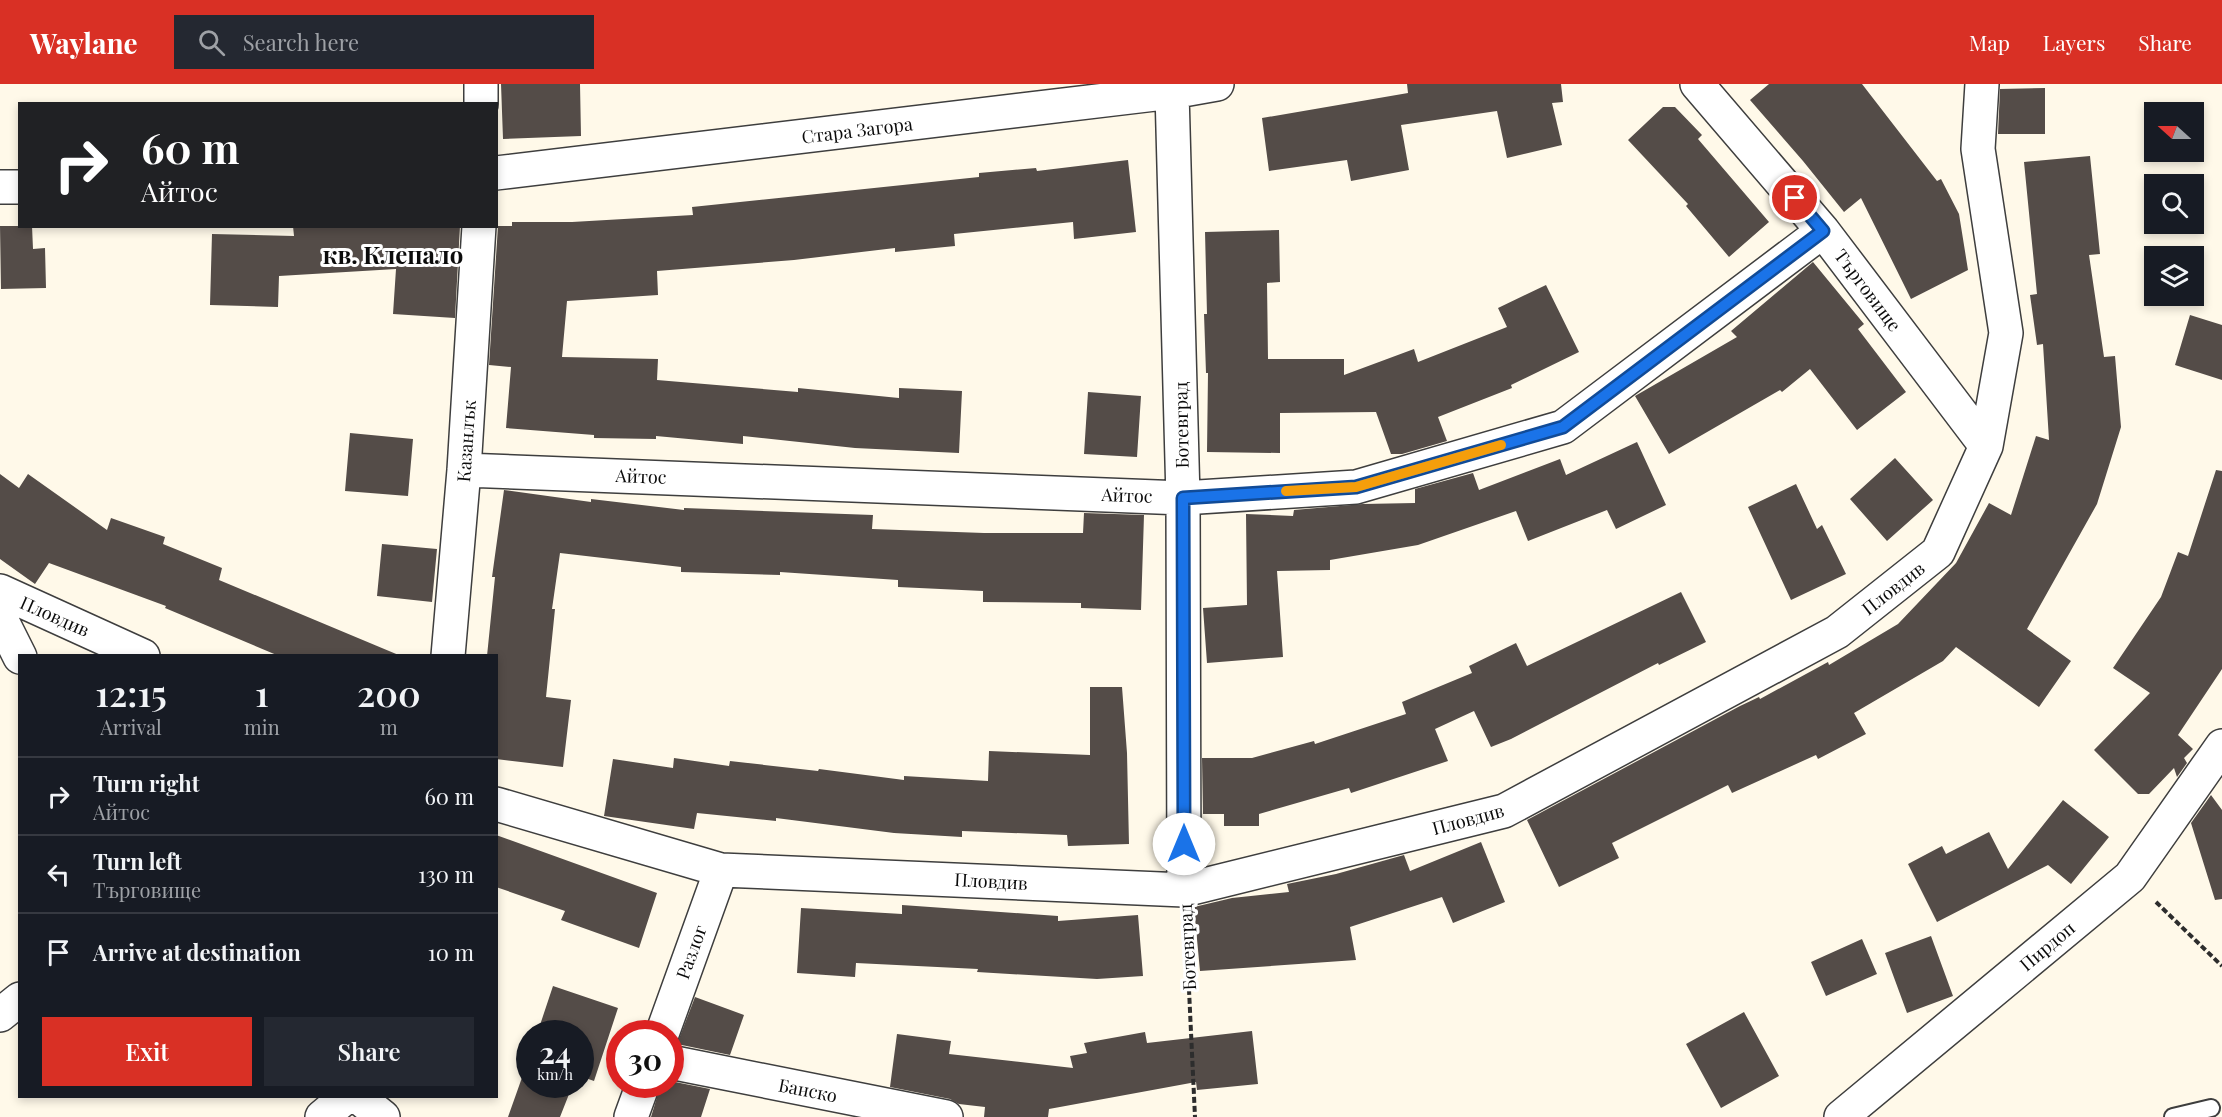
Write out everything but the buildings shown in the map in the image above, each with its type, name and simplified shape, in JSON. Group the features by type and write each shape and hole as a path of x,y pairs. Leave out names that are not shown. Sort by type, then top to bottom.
{"street":[{"path":"480,84 481,102"},
{"name":"Стара Загора","path":"498,173 1172,92 1217,84"},
{"name":"Търговище","path":"1697,84 1823,231 1986,446"},
{"name":"Пловдив","path":"498,805 721,870 1184,890 1504,811 1837,632 1938,552 1986,446 2006,333 1978,149 1982,84"},
{"name":"Ботевград","path":"1172,92 1183,498 1184,890"},
{"path":"0,187 18,187"},
{"name":"Казанлък","path":"448,654 464,470 479,228"},
{"name":"Айтос","path":"464,470 1183,498 1356,487 1563,427 1823,231"},
{"name":"Пловдив","path":"0,591 139,654"},
{"name":"Пирдоп","path":"1841,1117 2130,877 2222,746"},
{"name":"Разлог","path":"667,1020 721,870"},
{"path":"0,1015 18,1001"},
{"name":"Банско","path":"684,1065 946,1117"},
{"path":"322,1117 346,1098"},
{"path":"359,1098 382,1117"},
{"path":"631,1117 638,1098"}],"lane":[{"path":"2173,1117 2211,1108"}],"path":[{"path":"2130,877 2222,966"},
{"name":"Ботевград","path":"1184,890 1195,1117"}],"slow traffic":[{"path":"1286,491 1356,487 1501,445"}],"district":[{"name":"кв. Клепало","path":"393,254"}],"route":[{"path":"1184,844 1183,498 1356,487 1563,427 1823,231 1795,198"}]}
